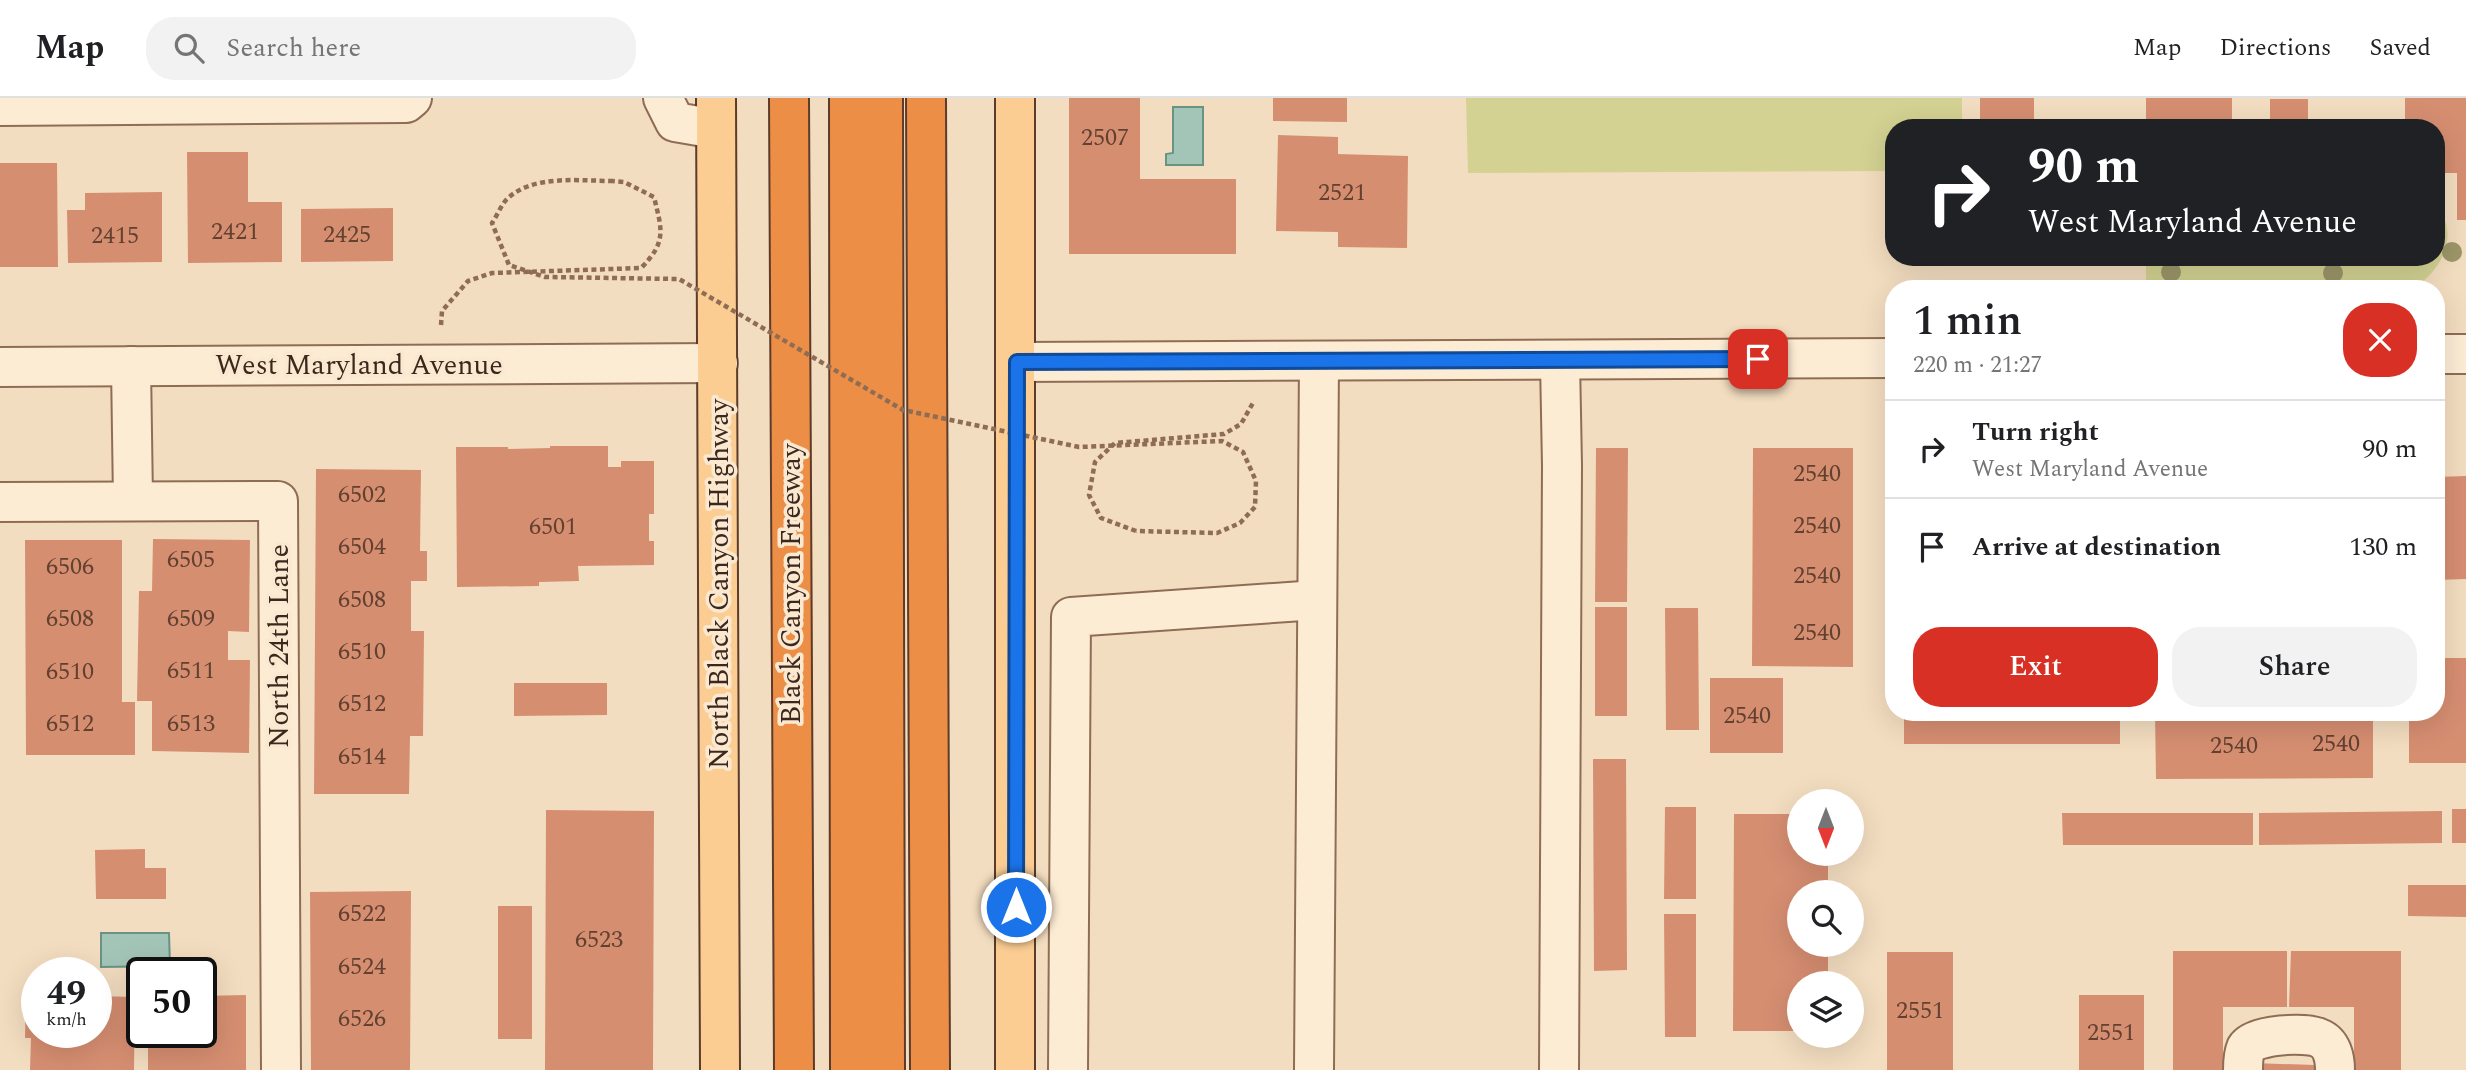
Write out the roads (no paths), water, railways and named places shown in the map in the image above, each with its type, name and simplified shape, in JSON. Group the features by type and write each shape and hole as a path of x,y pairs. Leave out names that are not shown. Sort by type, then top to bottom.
{"highway":[{"name":"Black Canyon Freeway","path":"789,98 794,1070"},
{"path":"849,98 850,1070"},
{"path":"883,98 885,1070"},
{"path":"926,98 930,1070"}],"main road":[{"path":"1015,98 1016,1070"},
{"name":"North Black Canyon Highway","path":"716,114 720,1070"}],"street":[{"path":"0,106 406,103 412,98"},
{"path":"663,98 675,122 716,114"},
{"path":"1017,362 1885,358"},
{"path":"1314,1070 1319,361"},
{"path":"1559,361 1562,466 1559,1070"},
{"name":"West Maryland Avenue","path":"0,367 718,363"},
{"path":"0,502 133,500 131,366"},
{"name":"North 24th Lane","path":"133,500 278,500 281,1070"},
{"path":"1068,1070 1071,618 1317,600"},
{"path":"2243,1070 2246,1048 2253,1041 2266,1036 2318,1037 2327,1044 2334,1056 2335,1070"}]}
